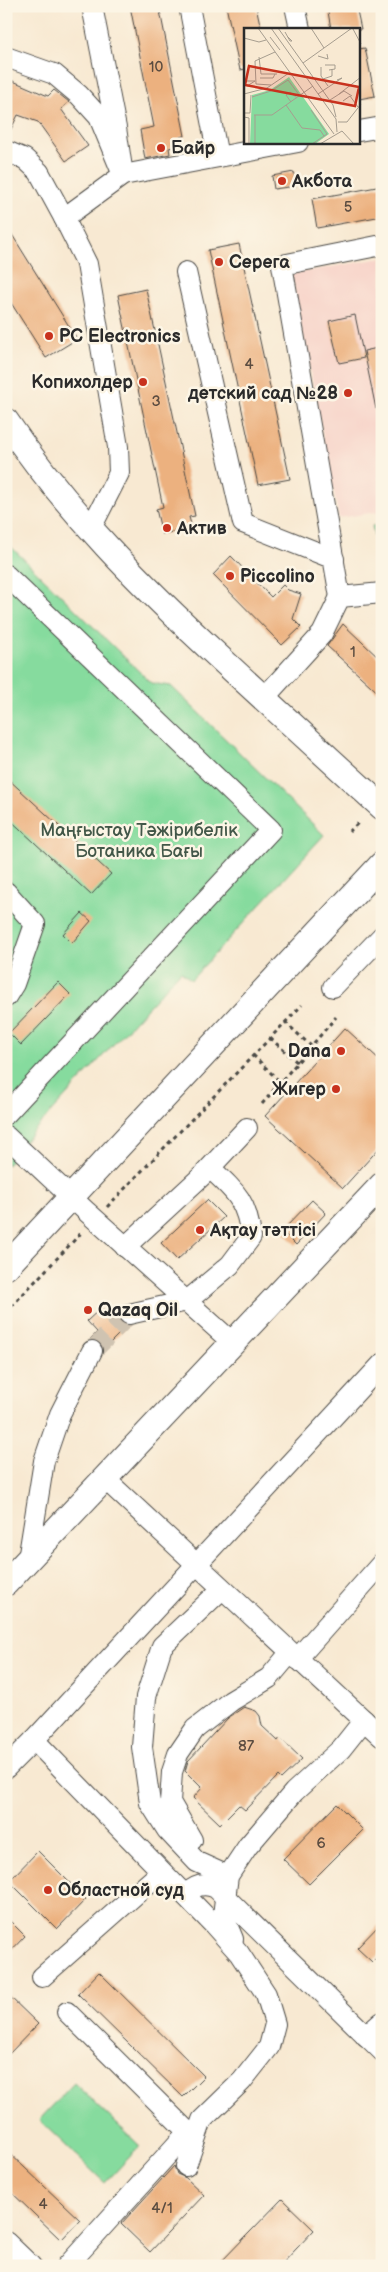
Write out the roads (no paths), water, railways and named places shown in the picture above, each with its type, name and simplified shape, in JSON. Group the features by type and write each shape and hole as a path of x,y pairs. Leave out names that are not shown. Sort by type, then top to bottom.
{"main road":[{"path":"6,421 28,453 90,530 159,601 382,807"},
{"path":"6,1267 382,864"},
{"path":"6,1583 382,1185"}],"street":[{"path":"92,6 116,128 123,175"},
{"path":"189,6 218,157"},
{"path":"295,6 300,28"},
{"path":"6,57 54,74 79,95 99,117 123,175"},
{"path":"360,131 382,127"},
{"path":"64,218 123,175 287,144"},
{"path":"6,150 25,159 40,172 87,264 118,447 119,473 90,530"},
{"path":"264,699 322,634 340,597 282,265 382,244"},
{"path":"186,272 243,523 334,559"},
{"path":"6,575 271,830 6,1114"},
{"path":"340,597 382,593"},
{"path":"6,892 35,924 14,984 6,997"},
{"path":"332,987 382,936"},
{"path":"125,1247 210,1168 248,1128"},
{"path":"6,1136 95,1220 233,1343"},
{"path":"129,1314 186,1301 230,1265 250,1237 248,1215 235,1191 210,1168"},
{"path":"28,1560 44,1461 60,1414 92,1351"},
{"path":"6,1768 382,1364"},
{"path":"105,1479 382,1737"},
{"path":"192,1840 170,1802 172,1772 178,1754 195,1728 231,1701 269,1678 294,1656 382,1563"},
{"path":"222,1589 162,1646 146,1697 142,1747 150,1803 167,1830 197,1862 227,1886 382,2051"},
{"path":"238,1954 223,1915 227,1886 248,1846 294,1792 341,1749 364,1720"},
{"path":"34,1740 185,1895 238,1954 266,1994 275,2024 270,2047 242,2081 202,2120 186,2166"},
{"path":"42,1977 161,1872"},
{"path":"185,1895 197,1887 209,1884 227,1886"},
{"path":"66,2012 188,2132 67,2266"},
{"path":"366,2036 382,2022"},
{"path":"6,2242 31,2266"}],"tunnel":[{"path":"92,1351 129,1314"}],"place":[{"name":"Байр","path":"161,148"},
{"name":"Акбота","path":"282,181"},
{"name":"Cерега","path":"219,262"},
{"name":"PC Electronics","path":"49,336"},
{"name":"Копихолдер","path":"143,382"},
{"name":"детский сад №28","path":"348,393"},
{"name":"Актив","path":"167,528"},
{"name":"Piccolino","path":"230,576"},
{"name":"Dana","path":"341,1051"},
{"name":"Жигер","path":"336,1089"},
{"name":"Ақтау тәттісі","path":"200,1230"},
{"name":"Qazaq Oil","path":"88,1310"},
{"name":"Областной суд","path":"48,1890"}],"park label":[{"name":"Маңғыстау Тәжірибелік Ботаника Бағы","path":"139,840"}]}
